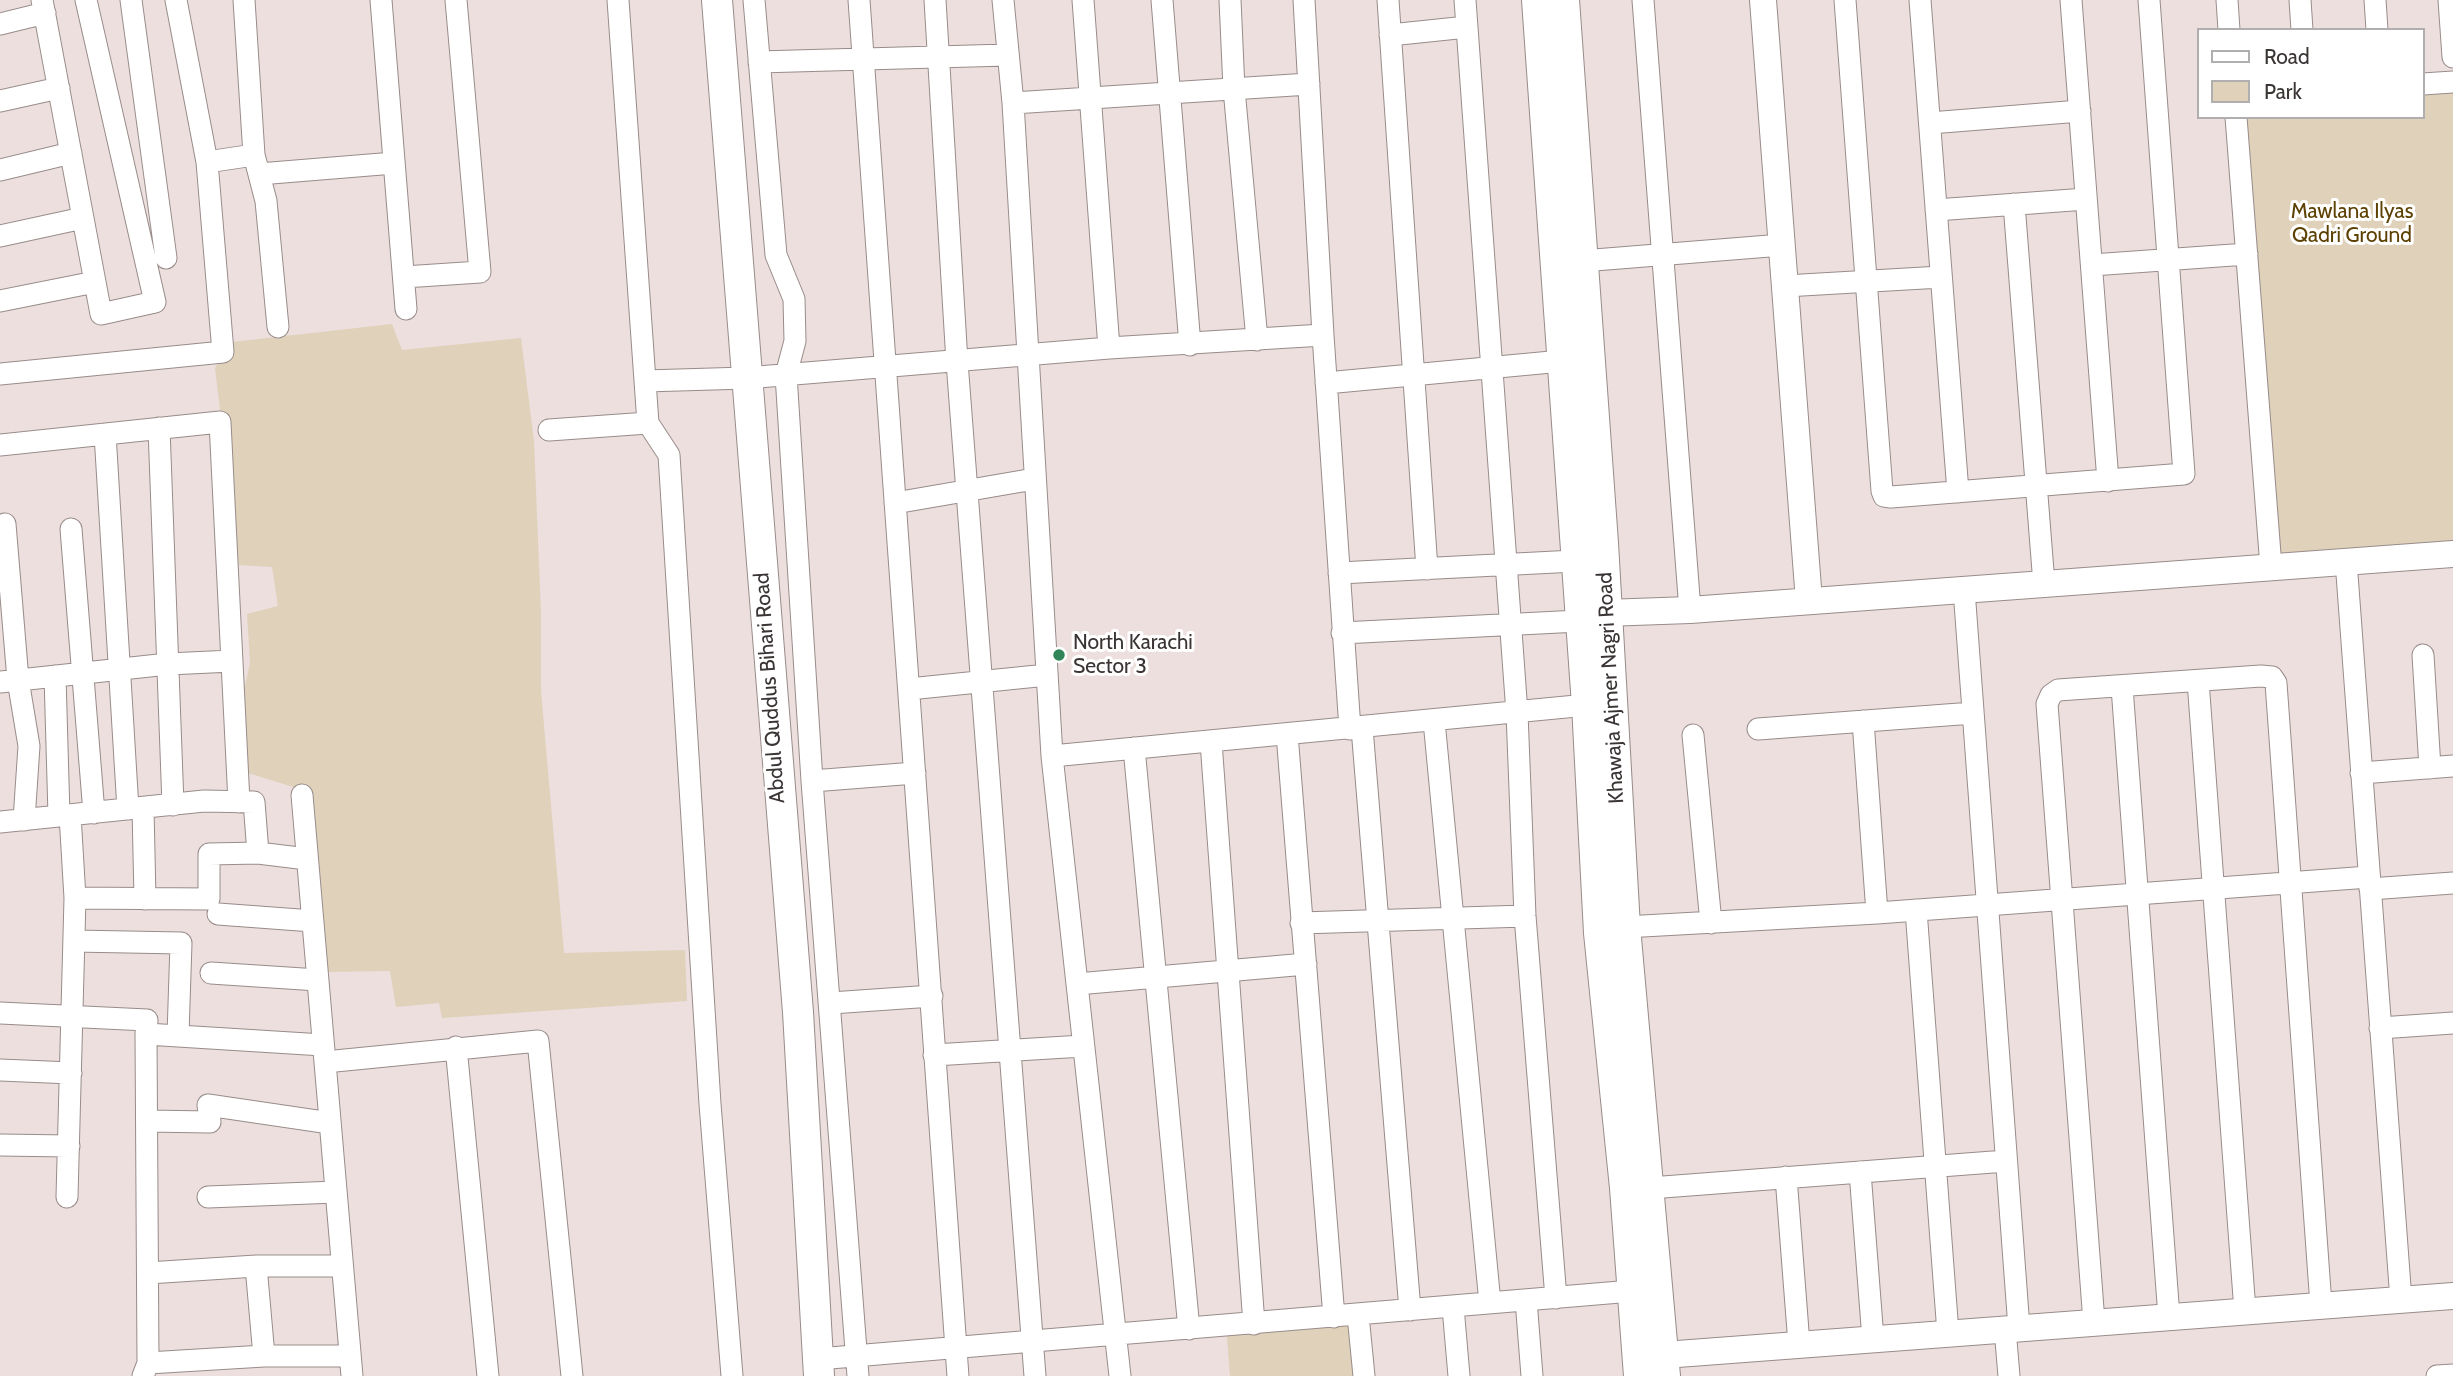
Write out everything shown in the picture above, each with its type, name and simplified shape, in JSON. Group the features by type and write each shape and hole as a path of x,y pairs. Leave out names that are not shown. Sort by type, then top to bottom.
{"main road":[{"name":"Abdul Quddus Bihari Road","path":"718,0 798,1012 819,1368"},
{"name":"Khawaja Ajmer Nagri Road","path":"1537,0 1562,361 1581,430 1603,764 1625,927 1665,1365"},
{"name":"Khawaja Ajmer Nagri Road","path":"1564,0 1583,261 1581,430 1575,561 1592,617 1587,705 1603,764 1599,933 1639,1376"}],"street":[{"path":"8,15 43,7 101,314 155,302 86,0"},
{"path":"131,0 166,258"},
{"path":"0,374 223,352 207,162 176,0"},
{"path":"244,0 257,165 266,201 278,327"},
{"path":"381,0 407,309"},
{"path":"404,277 480,272 456,0"},
{"path":"618,0 648,423 669,455 710,1104 732,1376"},
{"path":"754,0 776,255 794,299 795,341 786,374 812,781 857,1366"},
{"path":"859,0 958,1376"},
{"path":"935,0 957,362 1035,1376"},
{"path":"1003,0 1013,103 1026,357 1052,756 1120,1376"},
{"path":"1083,0 1109,348"},
{"path":"1162,0 1190,345"},
{"path":"1230,0 1234,89 1257,340"},
{"path":"1304,0 1342,633 1378,920 1410,1310"},
{"path":"1388,0 1427,569"},
{"path":"1465,0 1517,713 1525,916 1556,1298"},
{"path":"1643,0 1690,610"},
{"path":"1763,0 1809,601"},
{"path":"1845,0 1882,491 1884,496 1891,497 2182,475 2185,472 2149,0"},
{"path":"1920,0 1958,492"},
{"path":"2071,0 2108,481"},
{"path":"2227,0 2230,28"},
{"path":"2300,0 2302,28"},
{"path":"2375,0 2377,28"},
{"path":"2449,0 2453,57"},
{"path":"1390,35 1467,27"},
{"path":"759,62 1007,55"},
{"path":"2425,84 2453,82"},
{"path":"1013,103 1308,84"},
{"path":"0,101 59,88"},
{"path":"1930,123 2080,111"},
{"path":"2236,119 2271,567"},
{"path":"0,170 71,153"},
{"path":"207,162 257,165 394,163"},
{"path":"1936,210 2086,199"},
{"path":"2014,204 2044,584"},
{"path":"0,236 83,218"},
{"path":"1583,261 1782,246"},
{"path":"2092,265 2246,254"},
{"path":"1785,286 1941,277"},
{"path":"0,301 95,282"},
{"path":"645,381 746,377 1026,357 1109,348 1323,335"},
{"path":"1326,383 1562,361"},
{"path":"0,445 220,422 239,802"},
{"path":"549,430 648,423"},
{"path":"159,428 173,804"},
{"path":"105,433 121,669 145,899"},
{"path":"895,503 1034,479"},
{"path":"5,524 9,681 29,746 24,820"},
{"path":"71,529 94,813"},
{"path":"1342,633 1510,625 2453,554"},
{"path":"1339,573 1575,561"},
{"path":"2346,561 2401,1300"},
{"path":"1964,590 2006,1161 2012,1328 2009,1376"},
{"path":"2423,655 2430,768"},
{"path":"9,681 168,664 232,661"},
{"path":"909,689 1047,675"},
{"path":"55,676 65,816 75,898 67,1197"},
{"path":"2094,1322 2047,704 2051,695 2059,690 2261,676 2272,677 2276,683 2321,1306"},
{"path":"2198,681 2245,1311"},
{"path":"2122,687 2169,1317"},
{"path":"1052,756 1587,705"},
{"path":"1758,729 1973,713"},
{"path":"1434,721 1490,1303"},
{"path":"1863,721 1877,914"},
{"path":"1287,734 1334,1317"},
{"path":"1693,736 1711,923"},
{"path":"1211,742 1254,1324"},
{"path":"1134,748 1189,1329"},
{"path":"2361,773 2453,766"},
{"path":"812,781 915,773"},
{"path":"0,1013 147,1020 146,1369 264,1356 351,1366 302,795"},
{"path":"0,822 173,804 254,802 258,853"},
{"path":"75,898 209,899 209,854 258,853 307,859"},
{"path":"1625,927 1877,914 2290,883 2453,883"},
{"path":"1916,911 1948,1333"},
{"path":"218,914 313,921"},
{"path":"1301,923 1525,916"},
{"path":"74,941 181,943 178,1035"},
{"path":"1077,984 1306,964"},
{"path":"211,973 318,980"},
{"path":"831,1003 932,996"},
{"path":"2381,1028 2453,1027"},
{"path":"146,1034 178,1035 324,1054 538,1041 572,1376"},
{"path":"934,1055 1083,1046"},
{"path":"456,1047 488,1376"},
{"path":"0,1070 71,1073"},
{"path":"147,1121 210,1122 208,1105 330,1123"},
{"path":"0,1145 69,1146"},
{"path":"1650,1188 2006,1161"},
{"path":"1860,1172 1873,1339"},
{"path":"1786,1177 1799,1344"},
{"path":"208,1197 336,1192"},
{"path":"148,1273 256,1266 342,1266"},
{"path":"256,1266 264,1356"},
{"path":"819,1368 857,1366 956,1349 1632,1291"},
{"path":"1665,1365 1799,1344 2453,1296"},
{"path":"1526,1300 1532,1376"},
{"path":"1453,1307 1459,1376"},
{"path":"1358,1315 1364,1376"},
{"path":"2437,1376 2453,1375"}],"green space":[{"name":"Mawlana Ilyas Qadri Ground","path":"2453,84 2453,554 2275,567 2244,119 2425,119 2425,86"},
{"path":"392,324 402,350 521,338 534,441 541,613 541,691 564,953 685,950 687,1001 442,1018 439,1003 396,1007 390,971 324,972 303,790 248,773 242,699 250,663 247,614 278,606 272,567 239,565 215,368 232,342"},
{"path":"1358,1315 1364,1376 1230,1376 1226,1326"}],"place":[{"name":"North Karachi Sector 3","path":"1059,655"}]}
